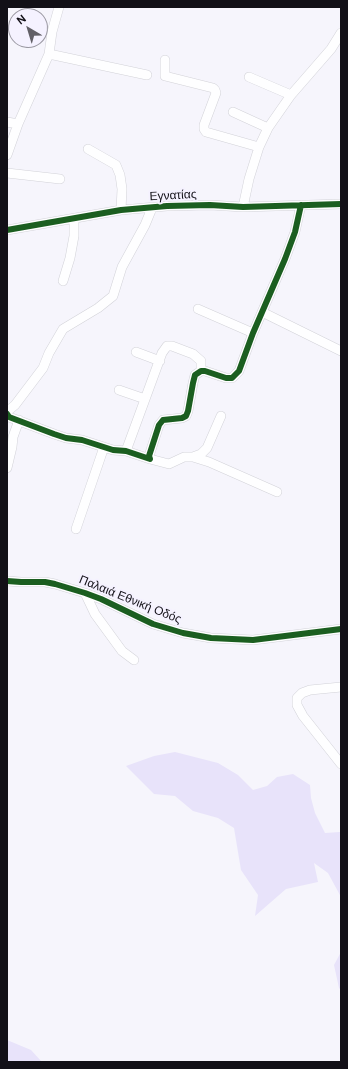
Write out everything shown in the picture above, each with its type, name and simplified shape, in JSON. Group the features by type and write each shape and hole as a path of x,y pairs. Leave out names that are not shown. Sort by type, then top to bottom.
{"street":[{"path":"7,155 18,124 49,54 58,7"},
{"path":"243,207 249,179 259,147 268,128 291,95 331,49 341,33"},
{"path":"49,54 147,76"},
{"path":"166,60 165,76 213,88 215,90 216,93 204,125 204,130 206,132 259,147"},
{"path":"249,77 291,95"},
{"path":"233,112 268,128"},
{"path":"7,122 18,124"},
{"path":"88,149 116,165 120,175 122,190 121,210"},
{"path":"7,173 60,179"},
{"name":"Εγνατίας","path":"7,230 121,210 167,206 210,205 243,207 341,204"},
{"path":"150,459 149,456 159,425 163,420 178,419 186,416 190,406 192,383 195,375 201,372 210,372 226,378 232,378 239,371 253,333 285,259 295,232 301,205"},
{"path":"7,410 15,405 39,374 63,329 98,308 113,296 122,267 141,234 152,208"},
{"path":"63,281 70,258 74,236 74,219"},
{"path":"198,309 253,333"},
{"path":"262,312 341,351"},
{"path":"126,451 162,353 167,346 172,346 193,354 201,361 201,372"},
{"path":"136,352 160,361"},
{"path":"119,390 145,399"},
{"path":"7,414 9,417 60,436 82,440 113,450 126,451 169,464 184,457 194,457 222,467 277,492"},
{"path":"194,457 201,454 207,448 221,416"},
{"path":"7,468 13,437 19,420"},
{"path":"76,529 104,447"},
{"name":"Παλαιά Εθνική Οδός","path":"7,581 45,582 85,593 117,606 153,624 183,633 211,638 253,640 341,629"},
{"path":"85,593 95,614 122,652 134,660"},
{"path":"341,687 310,690 302,693 297,698 297,705 303,716 341,764"}],"shaded area":[{"path":"175,752 218,763 238,775 253,790 267,786 277,777 293,774 310,785 311,798 315,813 325,833 340,832 341,819 341,897 328,873 314,863 318,882 286,889 255,916 258,895 241,870 234,828 218,818 193,811 175,796 154,794 126,766 154,756"},
{"path":"341,952 341,990 339,988 334,965"},
{"path":"7,1040 31,1050 42,1062 7,1062"}],"cycle path":[{"path":"7,230 121,210 167,206 210,205 243,207 341,204"},
{"path":"7,414 9,417 66,438 82,440 113,450 126,451 150,459 149,456 159,425 163,420 182,418 186,416 195,375 201,371 205,371 226,378 232,378 239,371 253,333 285,259 295,232 301,205"},
{"path":"7,581 45,582 55,584 101,599 153,624 183,633 211,638 253,640 341,629"}]}
